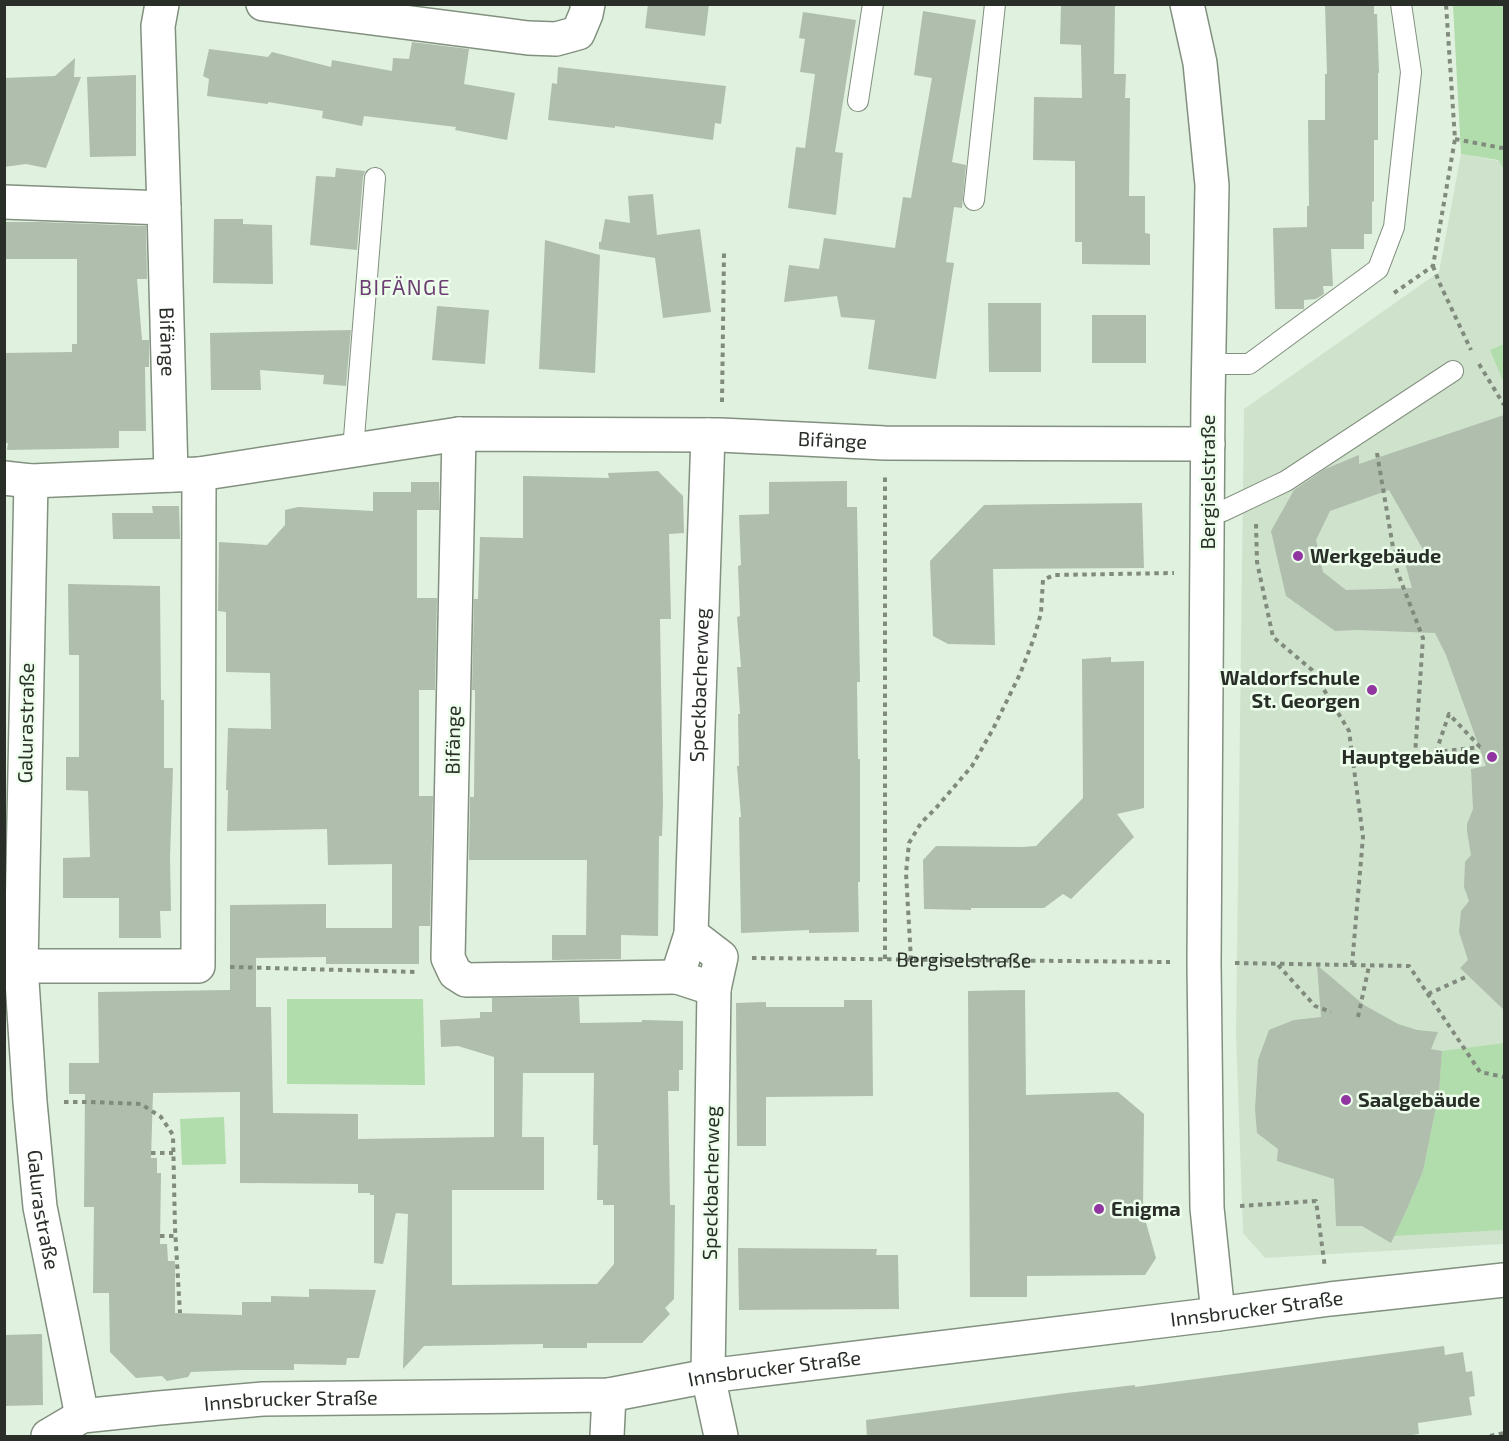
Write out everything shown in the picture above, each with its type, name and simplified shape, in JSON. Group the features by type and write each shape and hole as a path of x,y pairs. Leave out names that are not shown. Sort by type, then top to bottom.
{"street":[{"name":"Bifänge","path":"162,4 158,26 165,208 185,475 198,966"},
{"path":"263,4 528,38 556,39 578,33 588,4"},
{"name":"Bergiselstraße","path":"1187,4 1200,63 1212,185 1204,963 1207,1208 1218,1314"},
{"path":"4,202 165,208"},
{"name":"Bifänge","path":"455,973 448,958 459,434"},
{"name":"Bifänge","path":"18,480 185,475 459,434 708,435 885,443 1208,444"},
{"name":"Speckbacherweg","path":"677,977 691,934 708,435"},
{"name":"Galurastraße","path":"18,480 21,966 30,1102 40,1207 82,1416"},
{"path":"691,934 721,957"},
{"name":"Speckbacherweg","path":"721,957 714,989 708,1376 721,1437"},
{"path":"21,966 198,966"},
{"path":"455,973 465,980 677,977 714,989"},
{"name":"Innsbrucker Straße","path":"48,1437 82,1416 263,1400 609,1395 708,1376 1330,1299 1504,1284"},
{"path":"607,1437 609,1395"}],"lane":[{"path":"858,101 873,4"},
{"path":"974,200 995,4"},
{"path":"1209,364 1249,364 1378,269 1394,227 1411,72 1401,4"},
{"path":"354,450 375,178"},
{"path":"1207,513 1223,512 1286,481 1453,372"}],"path":[{"path":"1455,139 1502,148 1504,152"},
{"path":"722,396 724,253"},
{"path":"1433,266 1476,360 1504,405"},
{"path":"1373,425 1397,571 1423,638 1415,755"},
{"path":"885,443 885,959"},
{"path":"1255,496 1257,562 1273,637 1312,670 1349,731 1363,837 1352,965"},
{"path":"911,960 906,873 909,843 921,823 972,766 993,729 1020,674 1034,638 1041,613 1043,580 1054,575 1207,572"},
{"path":"1354,764 1480,747 1449,714 1436,752"},
{"name":"Bergiselstraße","path":"721,957 1204,963"},
{"path":"1204,963 1409,966 1480,1072 1504,1077"},
{"path":"1277,964 1315,1006 1331,1012"},
{"path":"198,966 455,973"},
{"path":"1353,1011 1358,1017 1369,966"},
{"path":"1428,994 1468,976"},
{"path":"30,1102 141,1104 161,1117 173,1135 180,1313"},
{"path":"151,1153 173,1153"},
{"path":"1207,1208 1316,1201 1330,1299"},
{"path":"160,1236 176,1236"},
{"path":"1490,1437 1504,1433"}],"shaded area":[{"name":"Waldorfschule St. Georgen","path":"1461,154 1499,161 1504,170 1504,1244 1265,1258 1243,1233 1236,1034 1244,409 1439,272"}],"green space":[{"path":"1453,5 1504,5 1504,170 1498,160 1461,154"},
{"path":"1504,344 1504,383 1490,350"},
{"path":"287,999 423,999 425,1085 287,1084"},
{"path":"1504,1043 1504,1230 1394,1236 1423,1171 1439,1092 1442,1051"},
{"path":"224,1117 226,1164 182,1165 180,1119"}],"building":[{"path":"648,4 709,4 705,36 645,28"},
{"path":"1061,4 1115,4 1114,74 1126,74 1125,98 1130,98 1129,196 1145,196 1145,233 1150,234 1150,265 1082,264 1082,242 1075,242 1075,161 1033,160 1034,97 1082,98 1081,45 1060,44"},
{"path":"1325,4 1374,4 1374,14 1377,14 1378,140 1374,140 1372,234 1364,234 1364,249 1331,249 1333,286 1323,286 1324,294 1316,299 1304,300 1304,309 1275,309 1273,228 1307,227 1307,206 1309,206 1308,120 1325,120 1325,74 1327,74"},
{"path":"923,11 976,20 952,162 966,165 962,208 954,207 946,262 954,263 936,379 868,369 875,320 841,317 837,296 784,302 789,265 819,269 824,238 895,248 903,197 911,198 932,78 914,75"},
{"path":"803,12 856,20 835,152 843,153 836,215 788,208 796,147 805,148 815,74 800,72 805,39 799,38"},
{"path":"412,42 469,49 464,84 515,93 507,140 455,130 456,127 364,116 362,126 322,118 323,111 268,102 268,104 207,96 209,79 203,76 209,49 268,57 272,52 331,67 332,60 392,71 393,58 409,59"},
{"path":"75,58 74,77 81,77 46,168 26,164 4,167 4,78 55,76"},
{"path":"558,67 726,86 721,124 715,123 713,140 615,126 615,128 548,120 552,83 557,84"},
{"path":"136,75 136,156 90,157 87,77"},
{"path":"336,168 365,171 357,250 310,245 316,176 335,177"},
{"path":"653,194 657,235 700,229 711,312 663,318 655,258 599,249 605,219 630,223 628,196"},
{"path":"214,219 243,219 243,224 272,225 273,284 213,283"},
{"path":"4,222 146,226 147,279 137,279 142,340 149,340 149,367 145,367 146,431 119,431 119,448 7,450 8,443 4,443 4,353 72,352 72,344 77,344 77,259 4,259"},
{"path":"545,240 600,255 595,373 539,369"},
{"path":"988,303 1041,303 1041,372 989,372"},
{"path":"437,306 489,310 485,364 432,360"},
{"path":"1092,315 1146,315 1146,363 1092,363"},
{"path":"351,330 346,386 323,384 324,375 260,370 261,390 211,390 210,333"},
{"path":"1504,415 1504,1010 1460,968 1468,960 1459,932 1461,911 1469,901 1464,887 1465,862 1471,855 1467,824 1473,809 1471,769 1486,766 1446,655 1435,633 1335,631 1286,596 1271,531 1294,490 1325,469 1359,455 1359,464","holes":["1389,490 1425,553 1405,563 1412,588 1346,590 1323,572 1316,540 1330,511"]},
{"path":"658,471 683,496 684,533 669,534 671,619 660,619 663,803 662,836 659,836 658,936 621,935 621,959 552,960 552,935 586,935 587,860 469,860 470,797 474,797 475,690 472,690 474,599 478,599 480,537 523,538 523,476 609,478 608,473"},
{"path":"847,481 847,507 857,507 860,682 857,682 858,759 860,759 859,932 809,933 809,930 741,933 739,817 741,817 737,766 739,766 738,714 740,714 737,667 741,667 737,617 740,616 738,566 741,565 739,515 769,514 769,482"},
{"path":"411,482 439,482 439,510 417,510 417,598 437,598 435,690 419,690 419,796 433,796 430,926 419,926 419,964 326,964 326,957 256,958 256,1007 271,1007 273,1113 358,1114 358,1139 494,1137 494,1057 458,1046 441,1047 440,1020 480,1018 480,1012 492,1012 492,998 579,997 580,1023 683,1021 683,1070 679,1070 679,1091 668,1091 670,1205 675,1205 674,1299 665,1308 670,1314 642,1343 587,1343 587,1348 543,1348 543,1344 424,1346 403,1369 408,1214 396,1213 383,1264 374,1263 374,1195 358,1193 358,1184 240,1183 240,1092 153,1093 151,1158 157,1158 157,1173 161,1173 160,1244 167,1244 168,1261 175,1261 175,1313 242,1315 242,1302 271,1302 271,1296 309,1297 309,1289 376,1290 359,1358 347,1358 346,1365 294,1364 294,1370 191,1372 188,1377 167,1381 162,1376 136,1378 110,1352 109,1293 93,1293 94,1207 84,1207 85,1094 69,1094 69,1063 99,1063 98,992 230,990 230,905 326,904 326,928 392,928 392,864 328,865 327,829 227,831 228,728 271,729 270,673 226,672 226,612 218,611 219,542 267,545 285,525 285,510 298,507 373,511 373,492 411,492","holes":["523,1073 594,1073 593,1145 598,1145 597,1200 603,1200 603,1205 614,1205 614,1264 597,1284 452,1285 452,1190 544,1190 544,1137 522,1137"]},
{"path":"1142,503 1144,568 993,569 995,645 948,644 933,636 930,561 984,505"},
{"path":"152,506 179,506 180,539 113,539 112,513 153,513"},
{"path":"68,584 160,586 164,768 173,768 171,911 160,911 161,938 119,938 119,898 63,898 63,858 90,857 88,791 66,790 66,757 79,757 79,655 69,655"},
{"path":"1111,657 1111,662 1144,661 1144,808 1117,814 1134,837 1071,899 1063,894 1044,908 924,909 923,860 936,846 1036,846 1083,798 1082,659"},
{"name":"Saalgebäude","path":"1317,965 1364,1005 1398,1024 1417,1030 1438,1032 1431,1049 1442,1051 1439,1092 1423,1171 1391,1243 1362,1226 1336,1226 1334,1179 1277,1161 1278,1149 1257,1133 1255,1109 1258,1060 1269,1030 1294,1020 1321,1017"},
{"path":"1025,990 1026,1095 1118,1092 1144,1114 1143,1212 1156,1258 1145,1275 1027,1276 1027,1297 970,1297 968,991"},
{"path":"844,1000 872,1000 873,1096 766,1097 766,1146 737,1146 736,1003 766,1002 766,1007 844,1007"},
{"path":"738,1248 877,1249 876,1255 898,1255 899,1309 739,1310"},
{"path":"42,1334 43,1405 4,1406 4,1335"},
{"path":"1444,1346 1445,1355 1463,1352 1466,1372 1472,1371 1475,1396 1469,1397 1472,1415 1418,1423 1419,1434 1397,1437 867,1437 866,1420"}],"place":[{"name":"Werkgebäude","path":"1298,556"},
{"name":"Waldorfschule St. Georgen","path":"1372,690"},
{"name":"Hauptgebäude","path":"1492,757"},
{"name":"Saalgebäude","path":"1346,1100"},
{"name":"Enigma","path":"1099,1209"}],"district":[{"name":"BIFÄNGE","path":"405,288"}]}
